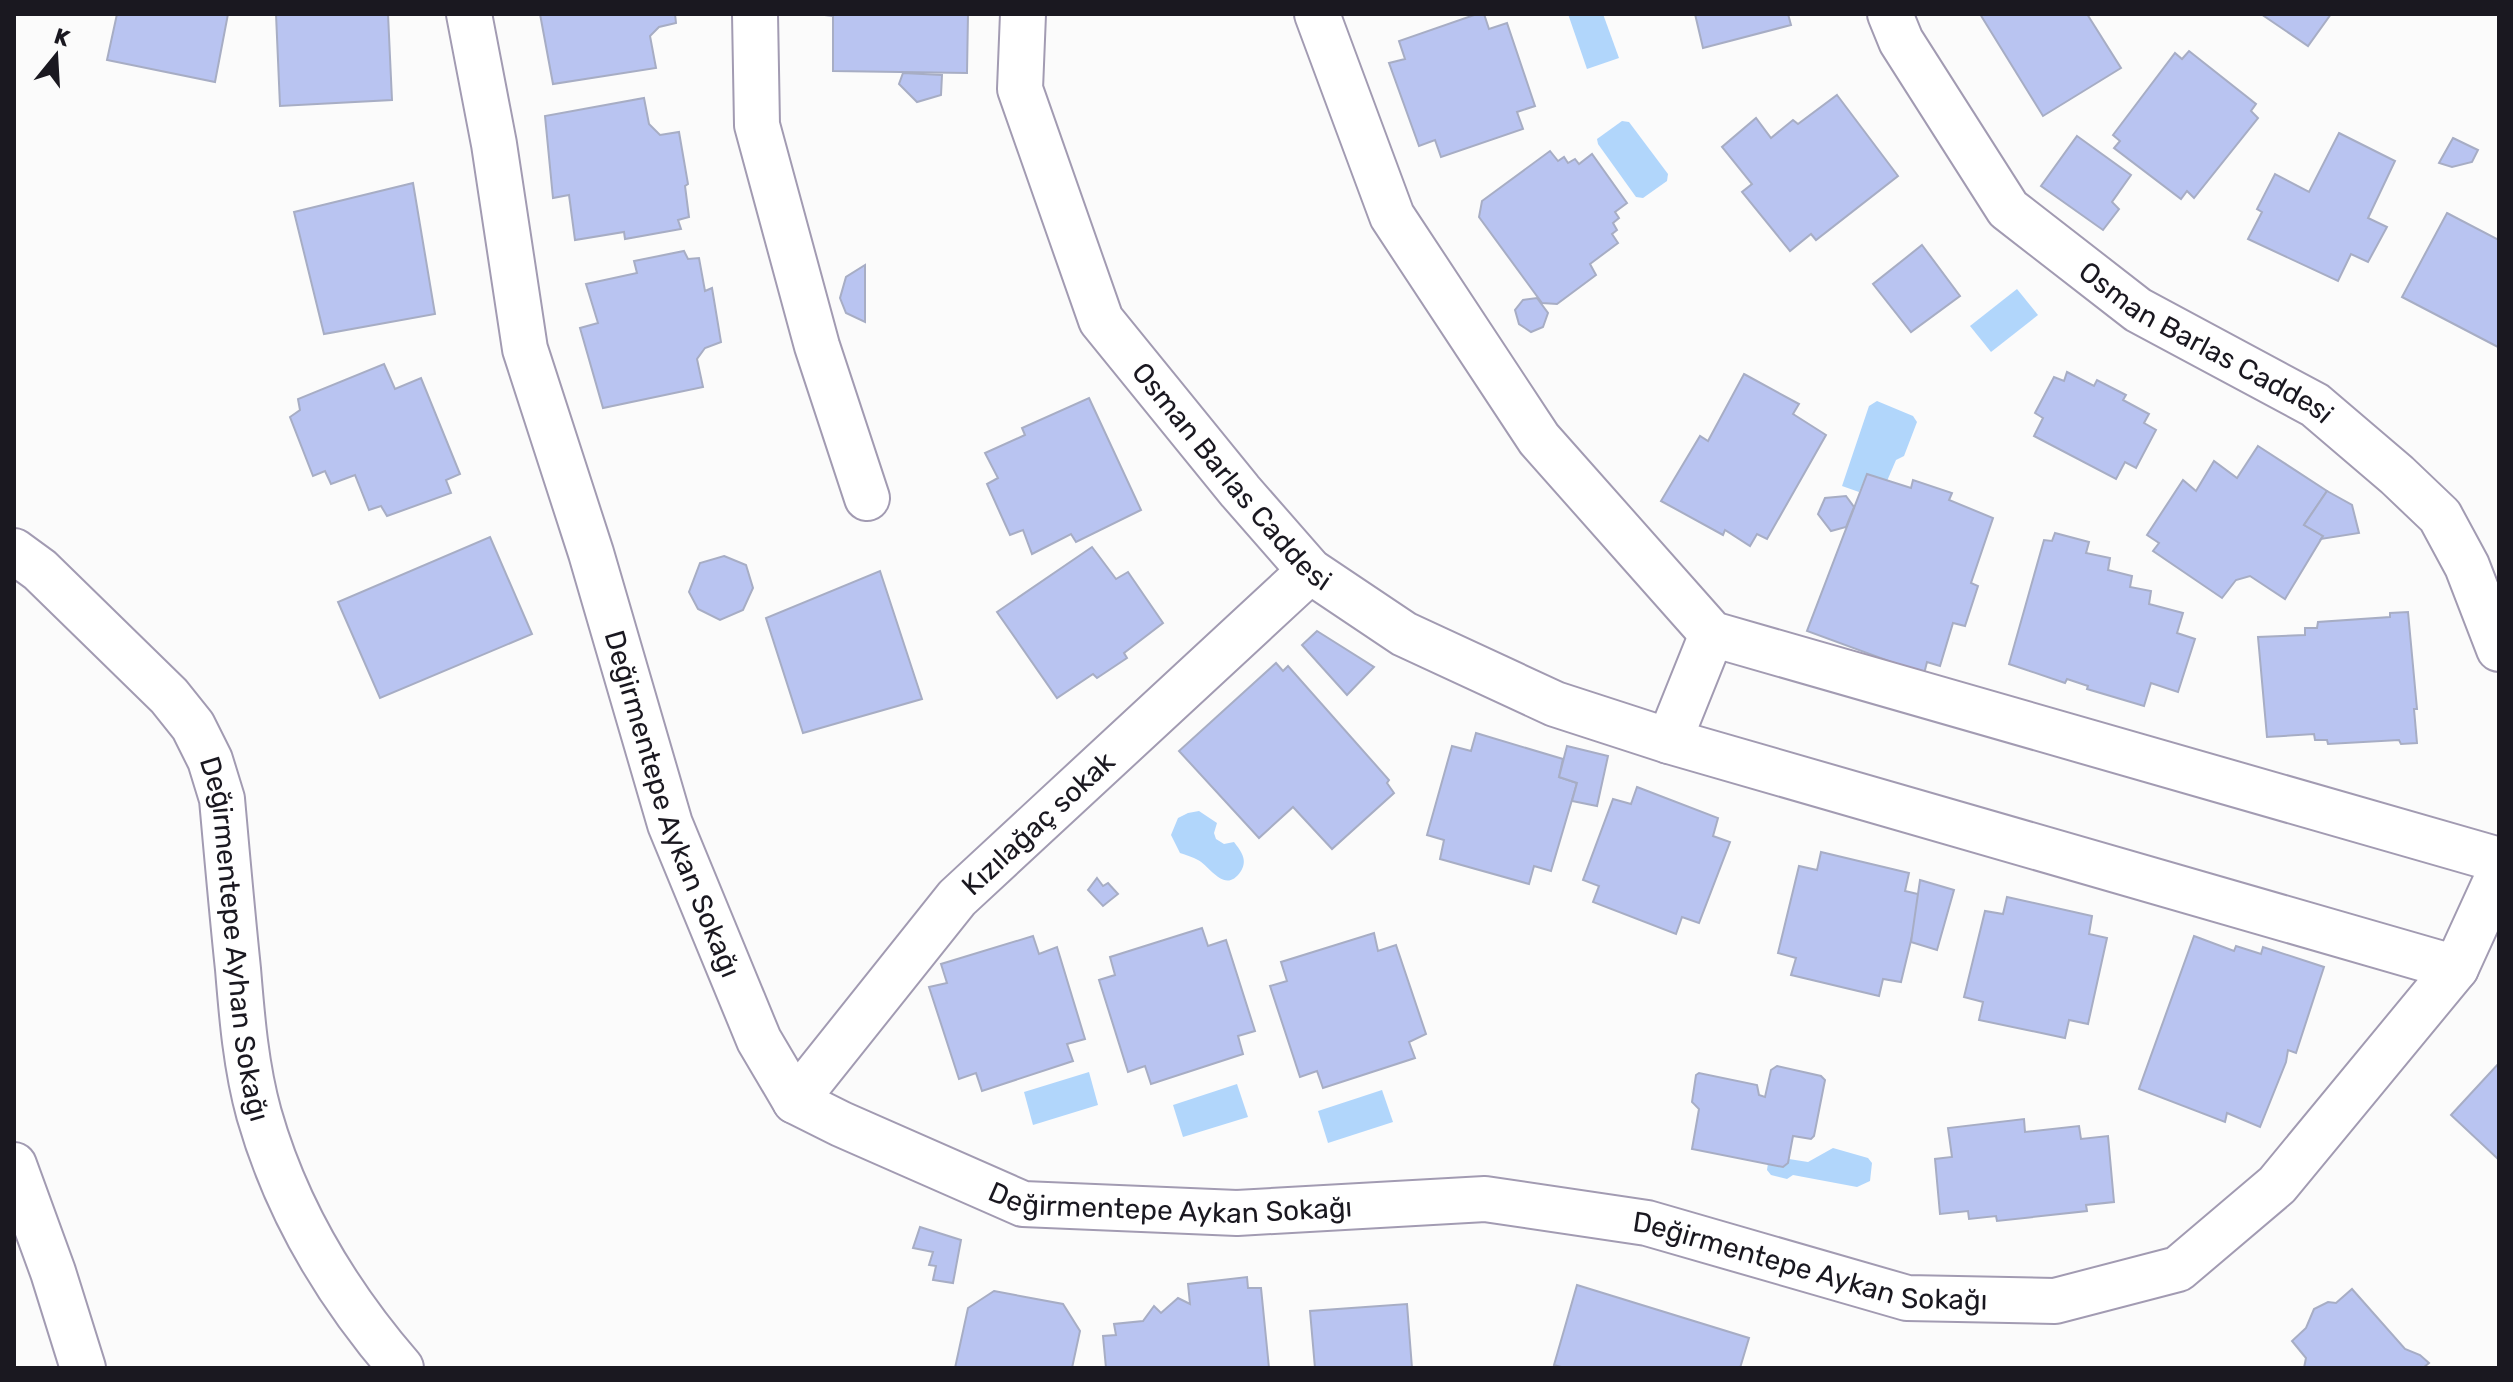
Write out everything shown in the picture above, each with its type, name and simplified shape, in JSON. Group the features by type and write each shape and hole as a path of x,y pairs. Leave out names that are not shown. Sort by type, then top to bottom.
{"street":[{"name":"Değirmentepe Aykan Sokağı","path":"469,14 494,144 525,349 591,553 670,824 759,1040 795,1101 1023,1204 1237,1213 1485,1199 1647,1223 1907,1298 2055,1301 2178,1269 2277,1185 2456,968 2499,874"},
{"path":"755,14 757,125 817,346 867,498"},
{"name":"Osman Barlas Caddesi","path":"1023,14 1020,89 1101,320 1240,491 1310,571 1404,634 1555,704 1669,741 2456,968"},
{"path":"1317,14 1392,216 1539,439 1712,634 2499,860"},
{"name":"Osman Barlas Caddesi","path":"1895,28 2008,209 2138,310 2315,405 2440,516 2467,566 2499,649"},
{"name":"Değirmentepe Ayhan Sokağı","path":"14,551 40,570 169,696 193,726 210,760 222,799 246,1053 259,1114 279,1173 305,1230 334,1281 367,1328 401,1368"},
{"name":"Kızılağaç sokak","path":"795,1101 957,898 1310,571"},
{"path":"1669,741 1712,634"},
{"path":"14,1165 53,1272 83,1368"}],"water":[{"path":"1568,14 1603,14 1619,58 1587,69"},
{"path":"1622,121 1629,122 1668,174 1667,181 1643,198 1636,197 1598,144 1597,139"},
{"path":"2017,289 2038,315 1991,352 1970,326"},
{"path":"1877,401 1913,416 1917,422 1904,456 1896,460 1887,481 1867,474 1859,492 1842,486 1869,406"},
{"path":"1199,811 1217,823 1216,839 1224,844 1234,842 1241,852 1243,867 1235,878 1224,880 1198,860 1180,853 1171,835 1178,818"},
{"path":"1089,1072 1098,1105 1033,1125 1024,1092"},
{"path":"1237,1084 1248,1117 1183,1137 1173,1105"},
{"path":"1382,1090 1393,1122 1328,1143 1318,1111"},
{"path":"1833,1148 1868,1158 1872,1163 1870,1181 1857,1187 1793,1175 1787,1179 1771,1175 1767,1170 1768,1163 1783,1167 1789,1159 1808,1162"}],"building":[{"path":"117,14 228,14 215,82 107,60"},
{"path":"276,14 388,14 392,100 280,106"},
{"path":"540,14 675,14 676,23 659,27 650,36 656,68 553,84"},
{"path":"816,14 968,14 967,73 833,71 833,16"},
{"path":"1484,14 1489,29 1507,23 1535,106 1517,112 1523,129 1441,157 1435,140 1419,146 1389,63 1405,59 1399,41"},
{"path":"1695,14 1788,14 1791,25 1703,48"},
{"path":"1980,14 2087,14 2121,68 2043,116"},
{"path":"2261,14 2331,14 2308,46"},
{"path":"2189,51 2256,104 2251,111 2258,118 2194,198 2187,191 2181,199 2114,148 2120,141 2113,135 2175,53 2182,59"},
{"path":"903,73 942,75 941,95 917,102 899,84"},
{"path":"1837,95 1898,176 1816,240 1811,234 1790,251 1742,192 1752,184 1722,147 1756,118 1771,138 1793,120 1798,124"},
{"path":"644,98 649,124 660,135 679,132 688,184 685,186 689,217 678,220 681,229 625,239 624,232 575,240 569,195 553,198 545,116"},
{"path":"2339,133 2395,161 2368,218 2387,227 2368,262 2351,254 2338,281 2248,239 2262,212 2257,209 2275,174 2309,192"},
{"path":"2077,136 2131,175 2112,202 2119,209 2103,230 2041,186"},
{"path":"2453,138 2478,150 2472,162 2452,167 2439,163"},
{"path":"1550,151 1558,161 1564,157 1568,163 1575,159 1579,164 1592,154 1627,203 1615,212 1619,218 1613,223 1617,230 1612,234 1618,243 1590,264 1596,275 1557,304 1542,303 1479,217 1482,201"},
{"path":"413,183 435,314 324,334 294,212"},
{"path":"2447,213 2499,240 2498,347 2402,297"},
{"path":"1922,245 1960,296 1911,332 1873,284"},
{"path":"684,251 688,259 699,258 705,291 712,288 721,342 705,348 697,359 703,387 603,408 580,328 598,323 586,284 637,273 634,261"},
{"path":"865,265 865,322 846,313 840,298 846,277"},
{"path":"1537,298 1548,313 1543,327 1531,332 1519,324 1515,310 1523,300"},
{"path":"384,364 395,389 421,378 460,474 446,480 451,493 387,516 381,506 369,510 355,475 331,484 325,471 313,476 290,417 300,410 298,399"},
{"path":"2067,372 2094,386 2097,380 2126,395 2123,400 2149,414 2144,423 2156,430 2136,468 2125,462 2116,479 2034,436 2043,418 2035,413 2054,377 2064,381"},
{"path":"1744,374 1799,404 1793,414 1826,435 1767,539 1757,534 1750,546 1725,530 1723,535 1661,501 1700,436 1708,441"},
{"path":"1089,398 1141,510 1076,542 1071,534 1032,554 1023,530 1010,535 987,484 998,478 985,453 1025,435 1022,428"},
{"path":"2258,446 2327,491 2304,525 2323,536 2285,599 2250,576 2236,580 2222,598 2153,551 2159,543 2147,535 2183,480 2196,491 2214,461 2237,478"},
{"path":"1867,474 1911,488 1913,480 1952,493 1949,500 1993,518 1971,583 1978,586 1965,626 1953,623 1940,666 1927,662 1924,674 1807,631"},
{"path":"2327,491 2352,505 2359,533 2321,539 2323,536 2304,525"},
{"path":"1846,496 1854,507 1846,527 1831,531 1818,514 1825,498"},
{"path":"2055,533 2089,542 2086,553 2110,558 2108,570 2132,576 2130,587 2151,591 2149,604 2183,613 2177,633 2195,639 2178,692 2151,683 2144,706 2087,689 2088,686 2067,679 2065,683 2009,664 2044,540 2052,541"},
{"path":"490,537 532,634 380,698 338,602"},
{"path":"1092,547 1116,579 1128,572 1163,623 1124,653 1127,658 1097,678 1093,674 1057,698 997,612"},
{"path":"724,556 746,565 753,588 743,610 720,620 698,609 689,592 700,563"},
{"path":"880,571 922,699 803,733 766,618"},
{"path":"2408,612 2417,743 2401,744 2399,740 2328,744 2327,740 2315,740 2314,734 2267,737 2258,637 2305,635 2305,628 2317,628 2318,622 2390,617 2390,613"},
{"path":"1317,631 1374,667 1347,695 1302,645"},
{"path":"1276,663 1283,671 1288,666 1389,780 1387,783 1394,793 1332,849 1293,807 1259,838 1179,751"},
{"path":"1476,733 1563,759 1559,777 1577,783 1551,871 1534,866 1529,884 1440,859 1444,840 1427,835 1452,746 1471,751"},
{"path":"1567,746 1608,756 1597,806 1572,801 1577,783 1559,777"},
{"path":"1637,787 1718,818 1713,836 1730,842 1699,923 1682,917 1676,934 1593,902 1599,886 1583,880 1613,799 1631,804"},
{"path":"1821,852 1909,873 1905,891 1922,895 1901,982 1883,979 1879,996 1791,975 1796,958 1778,953 1799,866 1817,870"},
{"path":"1097,878 1103,886 1108,883 1118,894 1103,906 1088,890"},
{"path":"1920,880 1954,890 1937,950 1911,942"},
{"path":"2007,897 2092,916 2089,934 2107,938 2088,1024 2069,1020 2065,1038 1979,1020 1983,1002 1964,997 1985,911 2003,914"},
{"path":"1202,928 1208,946 1226,940 1255,1031 1238,1036 1243,1054 1151,1084 1145,1066 1128,1072 1099,980 1115,975 1110,957"},
{"path":"1374,933 1378,951 1396,945 1426,1034 1409,1042 1415,1058 1323,1088 1317,1071 1300,1077 1270,986 1287,981 1281,962"},
{"path":"1033,936 1039,954 1057,947 1085,1039 1067,1044 1073,1061 982,1091 976,1073 959,1079 929,987 947,983 941,964"},
{"path":"2194,936 2234,951 2236,946 2261,954 2263,947 2324,967 2296,1053 2288,1050 2260,1127 2227,1113 2225,1122 2139,1089"},
{"path":"2499,1063 2499,1160 2451,1115"},
{"path":"1777,1066 1821,1076 1825,1080 1814,1136 1811,1139 1793,1136 1788,1163 1783,1167 1692,1149 1699,1109 1692,1102 1696,1075 1699,1073 1757,1085 1759,1095 1765,1097 1771,1070"},
{"path":"2024,1119 2025,1132 2079,1126 2081,1139 2108,1136 2114,1202 2086,1205 2087,1211 1997,1221 1996,1216 1969,1219 1968,1211 1940,1214 1935,1159 1952,1157 1948,1128"},
{"path":"920,1227 961,1240 953,1283 933,1280 936,1266 929,1265 933,1252 913,1248"},
{"path":"1247,1277 1248,1288 1261,1288 1269,1368 1106,1368 1103,1336 1116,1335 1114,1324 1143,1321 1154,1306 1161,1313 1178,1298 1190,1304 1188,1284"},
{"path":"1577,1285 1749,1338 1740,1368 1565,1368 1554,1365"},
{"path":"2352,1289 2405,1349 2429,1363 2423,1368 2304,1368 2306,1358 2292,1341 2306,1328 2314,1309 2328,1302 2336,1303"},
{"path":"994,1291 1063,1304 1080,1331 1072,1368 955,1368 968,1308"},
{"path":"1407,1304 1412,1368 1315,1368 1310,1311"}]}
